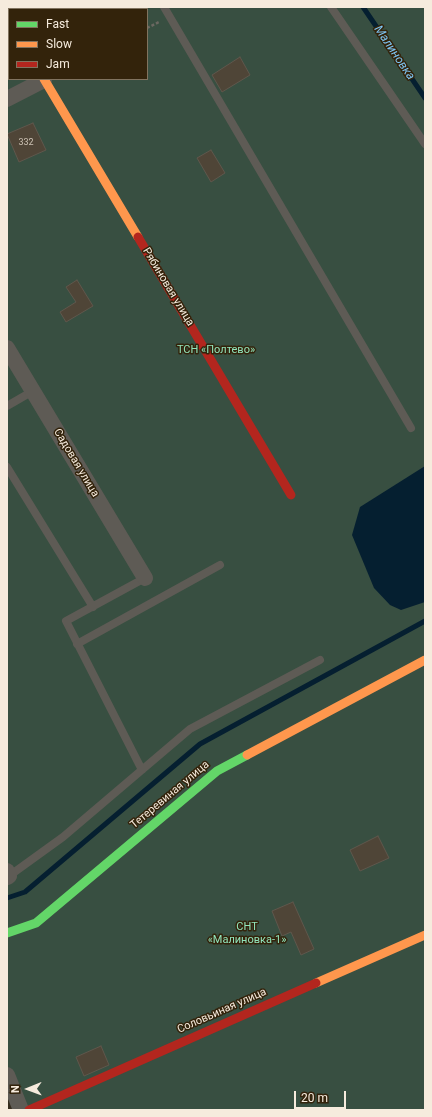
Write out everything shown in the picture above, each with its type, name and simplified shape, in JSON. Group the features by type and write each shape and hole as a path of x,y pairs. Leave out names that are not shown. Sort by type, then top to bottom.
{"street":[{"path":"7,99 44,80"},
{"name":"Рябиновая улица","path":"44,80 291,495"},
{"name":"Садовая улица","path":"7,348 145,578"},
{"name":"Тетеревиная улица","path":"7,933 36,923 217,771 425,660"},
{"name":"Соловьиная улица","path":"29,1110 425,935"},
{"path":"7,1076 21,1110"}],"lane":[{"path":"164,7 411,428"},
{"path":"331,7 425,144"},
{"path":"7,406 32,391"},
{"path":"7,467 93,607"},
{"path":"77,644 220,565"},
{"path":"142,770 66,621 145,578"},
{"path":"8,875 63,837 190,729 320,660"}],"green space":[{"name":"ТСН «Полтево»","path":"7,7 425,7 425,1110 21,1110 7,1075"}],"water":[{"path":"425,466 425,602 401,610 390,605 374,588 352,535 360,507"}],"building":[{"path":"240,57 250,75 222,92 212,75"},
{"path":"33,123 46,150 19,162 7,134"},
{"path":"211,150 225,173 211,182 197,158"},
{"path":"77,280 93,306 66,322 60,312 76,302 66,287"},
{"path":"378,836 389,858 360,871 350,850"},
{"path":"293,902 314,949 301,955 291,932 282,936 272,911"},
{"path":"101,1046 109,1065 84,1076 76,1057"}],"waterway":[{"name":"Малиновка","path":"363,7 425,98"},
{"path":"7,898 25,892 200,744 425,621"}],"traffic: fast":[{"path":"7,933 36,923 217,771 247,755"}],"traffic: slow":[{"path":"45,80 138,237"},
{"path":"247,755 425,660"},
{"path":"316,983 425,935"}],"traffic: jam":[{"path":"138,237 291,495"},
{"path":"29,1110 316,983"}],"park label":[{"name":"СНТ «Малиновка-1»","path":"247,933"}]}
